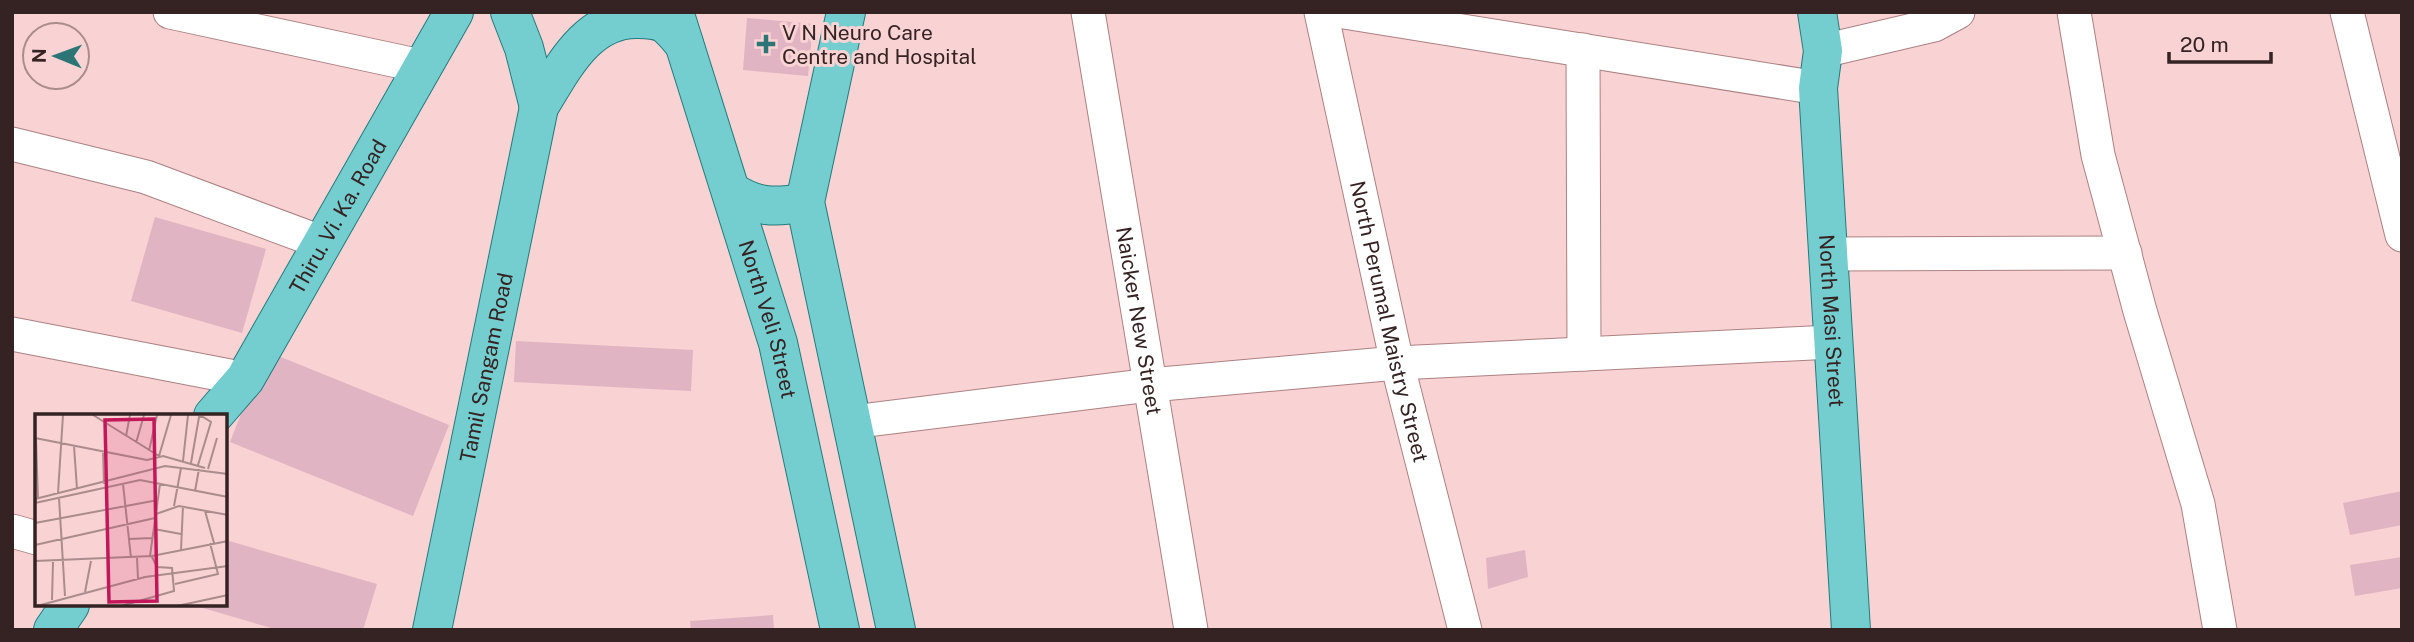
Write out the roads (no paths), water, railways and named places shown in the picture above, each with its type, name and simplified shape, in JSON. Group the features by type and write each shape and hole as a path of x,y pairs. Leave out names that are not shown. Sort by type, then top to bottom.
{"main road":[{"name":"Thiru. Vi. Ka. Road","path":"215,414 245,379 454,12"},
{"path":"510,12 524,48 540,107"},
{"path":"846,12 805,202 896,630"},
{"name":"North Masi Street","path":"1817,12 1832,342 1851,630"},
{"path":"540,107 580,44 601,27 626,19 664,23 679,28"},
{"name":"North Veli Street","path":"679,28 778,343 840,630"},
{"name":"Tamil Sangam Road","path":"432,630 540,107"},
{"path":"731,191 748,202 761,206 805,202"},
{"path":"53,630 69,607"}],"street":[{"path":"170,12 425,67"},
{"name":"Naicker New Street","path":"1088,12 1191,630"},
{"name":"North Perumal Maistry Street","path":"1321,12 1397,363 1465,630"},
{"path":"1344,12 1457,21 1583,50 1821,69 1934,25 1958,12"},
{"path":"2074,12 2098,155 2198,504 2220,630"},
{"path":"2347,12 2402,235"},
{"path":"1583,50 1584,354"},
{"path":"12,144 146,177 323,243"},
{"path":"1828,254 2125,253"},
{"path":"12,334 245,379"},
{"path":"852,422 1150,385 1397,363 1832,342"},
{"path":"12,531 35,537"}],"place":[{"name":"V N Neuro Care Centre and Hospital","path":"766,44"}]}
